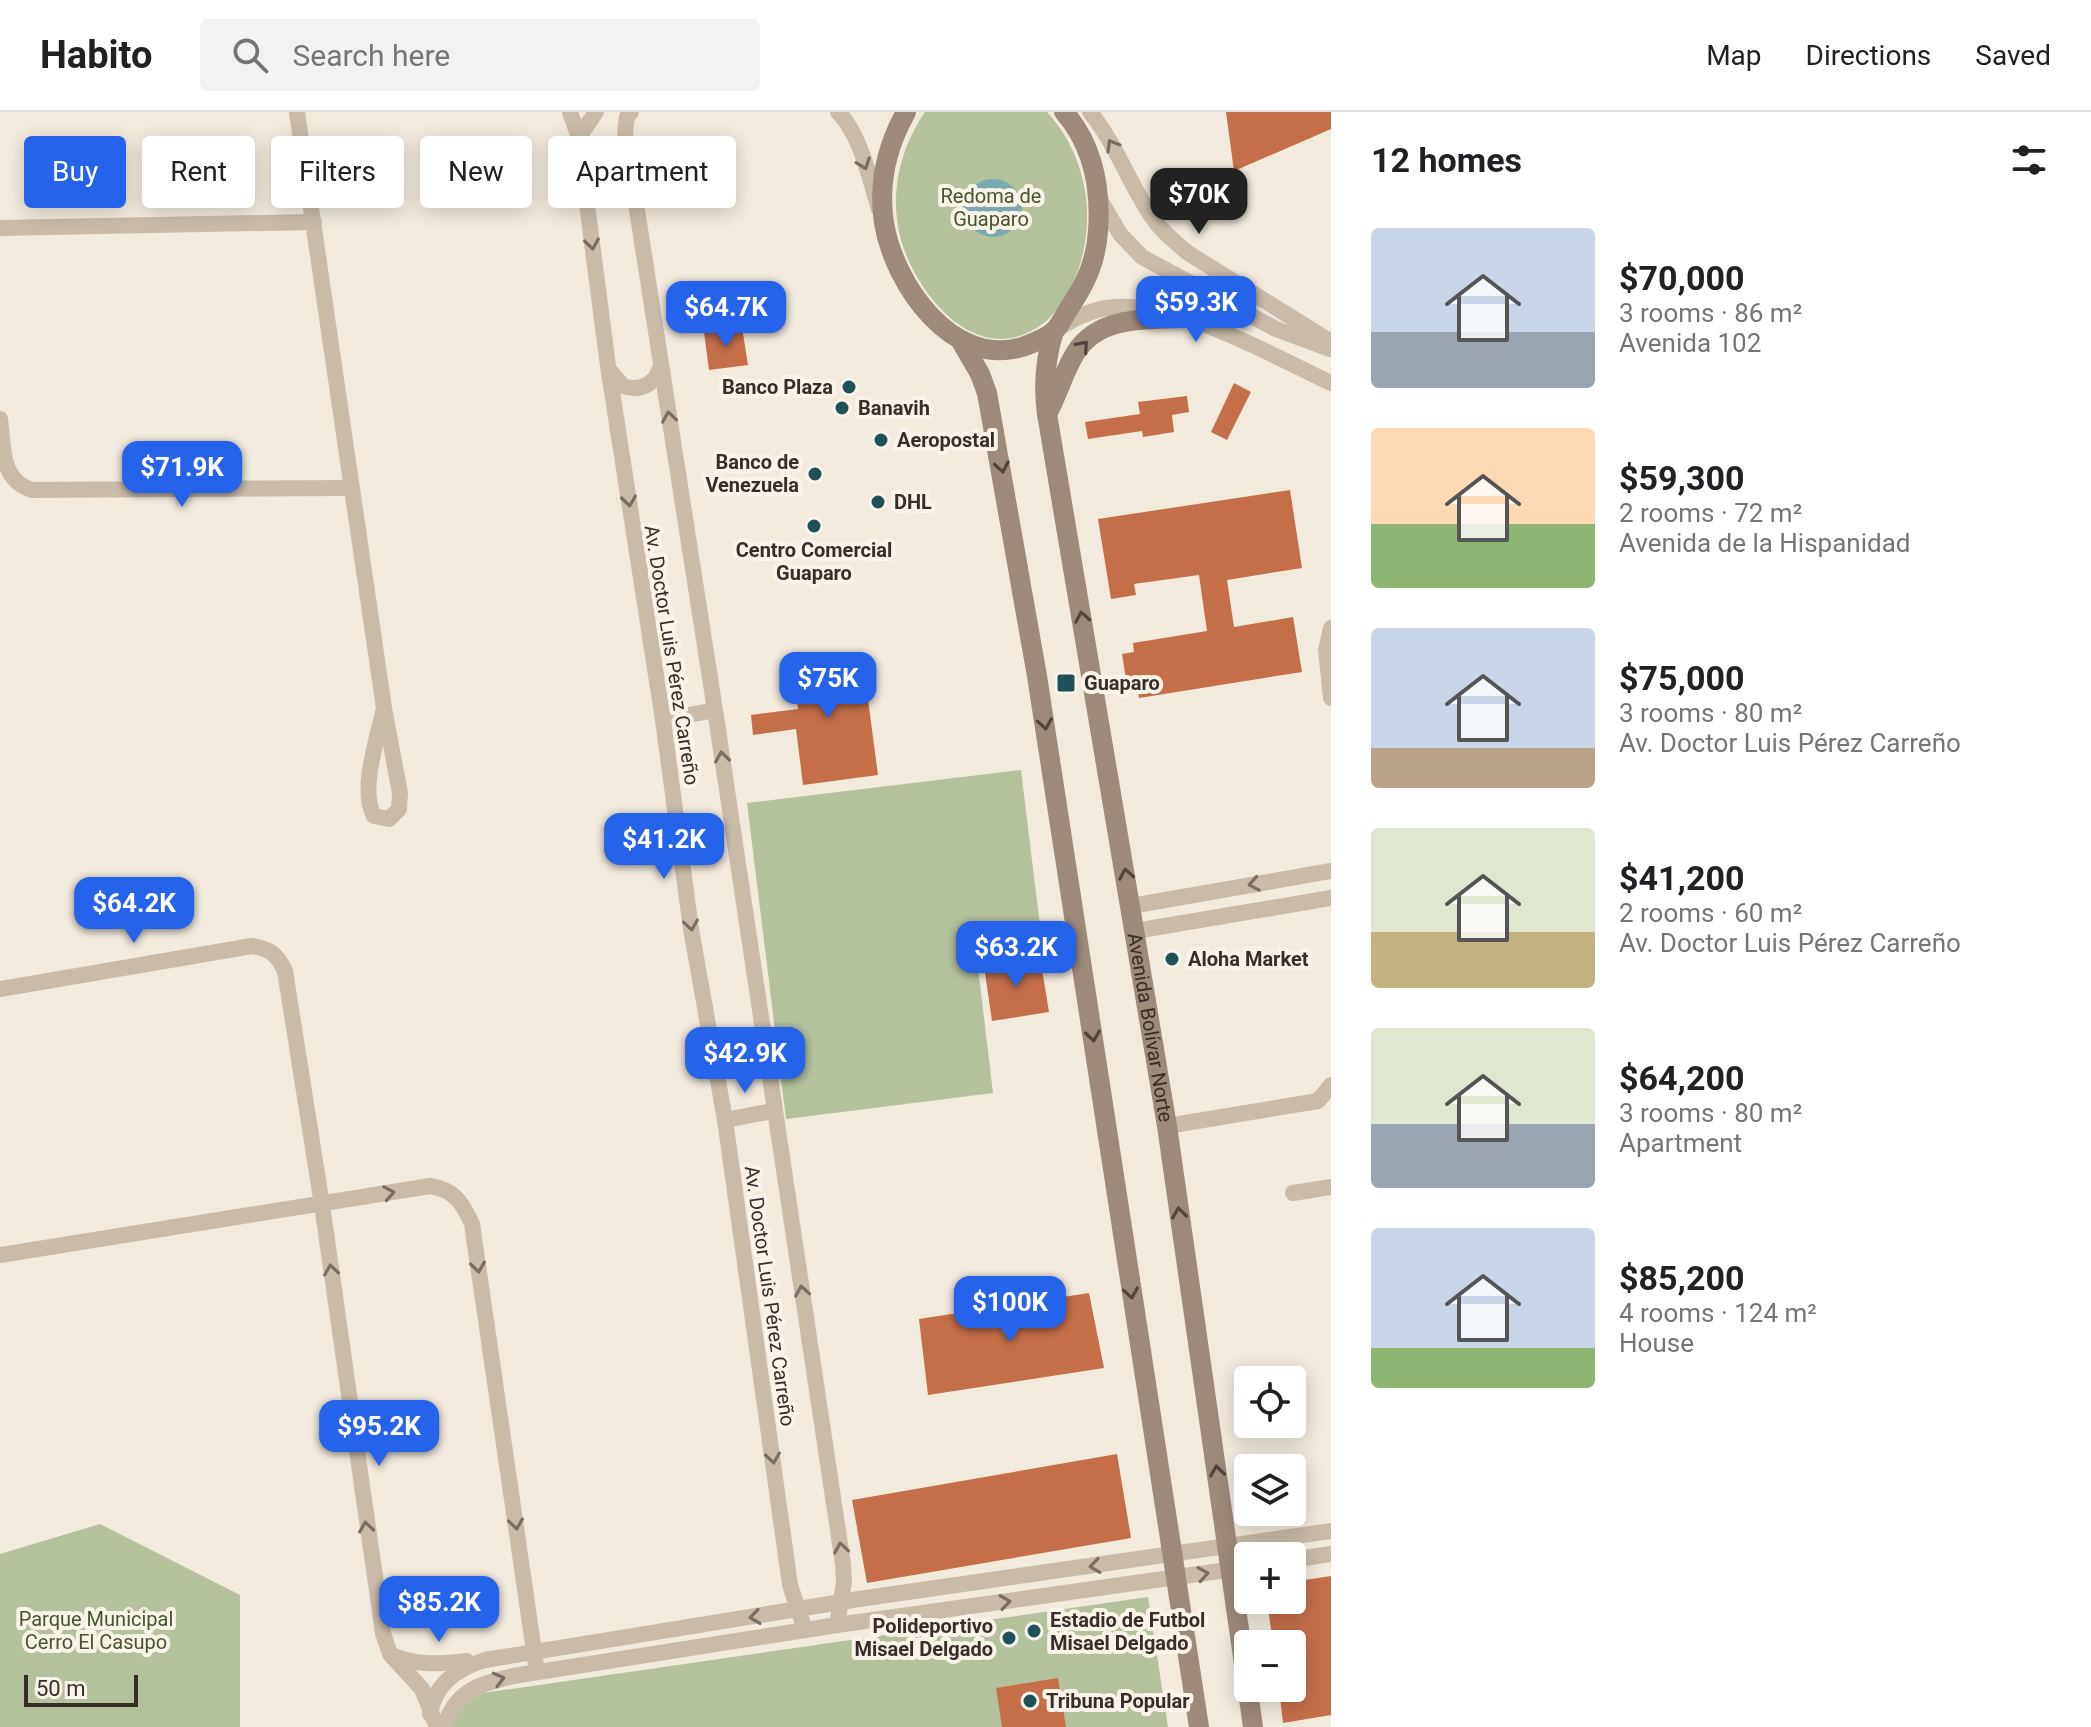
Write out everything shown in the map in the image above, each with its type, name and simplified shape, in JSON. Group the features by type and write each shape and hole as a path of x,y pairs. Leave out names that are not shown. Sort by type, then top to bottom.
{"main road":[{"path":"906,112 885,166 883,220 894,259 909,287 923,306 961,341 987,393 1070,879 1199,1727"},
{"path":"961,341 976,348 995,351 1031,344 1054,331 1081,292 1092,267 1097,241 1099,198 1085,143 1064,112"},
{"path":"1047,414 1076,352 1087,339 1120,322 1184,318"},
{"name":"Avenida Bolívar Norte","path":"1054,331 1045,374 1047,414 1167,1126 1228,1548 1234,1558"},
{"name":"Avenida Bolívar Norte","path":"1244,1614 1253,1727"}],"street":[{"path":"297,112 384,708 400,793 399,809 389,819 374,816 368,806 370,775 384,708"},
{"name":"Av. Doctor Luis Pérez Carreño","path":"570,112 576,136"},
{"path":"582,136 596,112"},
{"name":"Av. Doctor Luis Pérez Carreño","path":"631,112 627,117 625,133 843,1564 837,1625"},
{"path":"838,112 846,120 854,137 883,220"},
{"path":"1090,112 1115,150 1153,220 1173,240 1188,253 1331,342"},
{"path":"1099,198 1120,234 1142,257 1276,329 1331,350"},
{"name":"Av. Doctor Luis Pérez Carreño","path":"587,208 691,929 725,1120 790,1585 805,1630"},
{"path":"0,228 314,222"},
{"path":"1054,331 1076,318 1104,308 1149,308 1222,333 1331,383"},
{"path":"608,366 616,381 631,389 647,386 654,380 661,365"},
{"path":"0,419 8,474 18,486 32,490 352,488"},
{"path":"1331,628 1326,650 1331,698"},
{"path":"663,720 715,710"},
{"path":"1131,906 1331,871"},
{"path":"1135,931 1331,898"},
{"path":"0,989 252,946 268,948 279,958 285,971 322,1205 378,1608 390,1654 422,1689 432,1722"},
{"path":"1167,1126 1318,1101 1331,1085"},
{"path":"725,1120 773,1111"},
{"path":"0,1255 430,1186 455,1194 472,1224 537,1672"},
{"path":"1293,1193 1331,1187"},
{"path":"390,1654 409,1663 485,1660 798,1609 1331,1531"},
{"path":"1306,1558 1331,1554"},
{"path":"444,1727 454,1703 483,1683 537,1672 837,1625 1234,1569"},
{"path":"432,1722 435,1697 446,1680 469,1665 485,1660"}],"green space":[{"name":"Redoma de Guaparo","path":"925,112 1047,112 1073,152 1086,197 1085,244 1079,267 1070,289 1055,311 1044,323 1021,335 1000,339 979,335 960,325 927,292 905,252 897,216 898,179 908,144"},
{"path":"1021,770 1043,951 977,959 993,1093 786,1119 747,803"},
{"name":"Parque Municipal Cerro El Casupo","path":"100,1524 240,1595 240,1727 0,1727 0,1554"},
{"name":"Polideportivo Misael Delgado","path":"1148,1597 1168,1727 448,1727 461,1705 483,1693"}],"water":[{"path":"993,179 1004,181 1013,188 1020,197 1020,219 1013,228 1004,235 993,237 982,235 973,228 966,219 964,208 966,197 973,188 982,181"}],"building":[{"path":"1226,112 1331,112 1331,129 1234,171"},
{"path":"742,327 748,365 709,370 704,332"},
{"path":"1234,383 1251,392 1227,440 1211,432"},
{"path":"1187,396 1189,412 1172,415 1174,432 1143,437 1142,431 1088,439 1085,422 1140,414 1138,402"},
{"path":"1290,490 1302,568 1227,580 1234,627 1293,617 1302,672 1139,698 1137,685 1127,686 1122,654 1134,652 1133,643 1207,631 1199,575 1134,584 1136,595 1111,599 1098,519"},
{"path":"862,654 878,775 803,785 796,729 753,735 751,715 798,709 792,663"},
{"path":"1040,957 1049,1012 992,1021 984,966"},
{"path":"1089,1293 1104,1368 928,1395 919,1319"},
{"path":"1117,1454 1131,1538 867,1583 852,1500"},
{"path":"1331,1576 1331,1715 1283,1723 1281,1702 1306,1702 1306,1630 1271,1630 1269,1614 1306,1614 1306,1580"},
{"name":"Tribuna Popular","path":"1058,1678 1066,1727 1002,1727 996,1688"}],"place":[{"name":"Banco Plaza","path":"849,387"},
{"name":"Banavih","path":"842,408"},
{"name":"Aeropostal","path":"881,440"},
{"name":"Banco de Venezuela","path":"815,474"},
{"name":"DHL","path":"878,502"},
{"name":"Centro Comercial Guaparo","path":"814,526"},
{"name":"Guaparo","path":"1066,683"},
{"name":"Aloha Market","path":"1172,959"},
{"name":"Estadio de Futbol Misael Delgado","path":"1034,1631"},
{"name":"Polideportivo Misael Delgado","path":"1009,1638"},
{"name":"Tribuna Popular","path":"1030,1701"}]}
